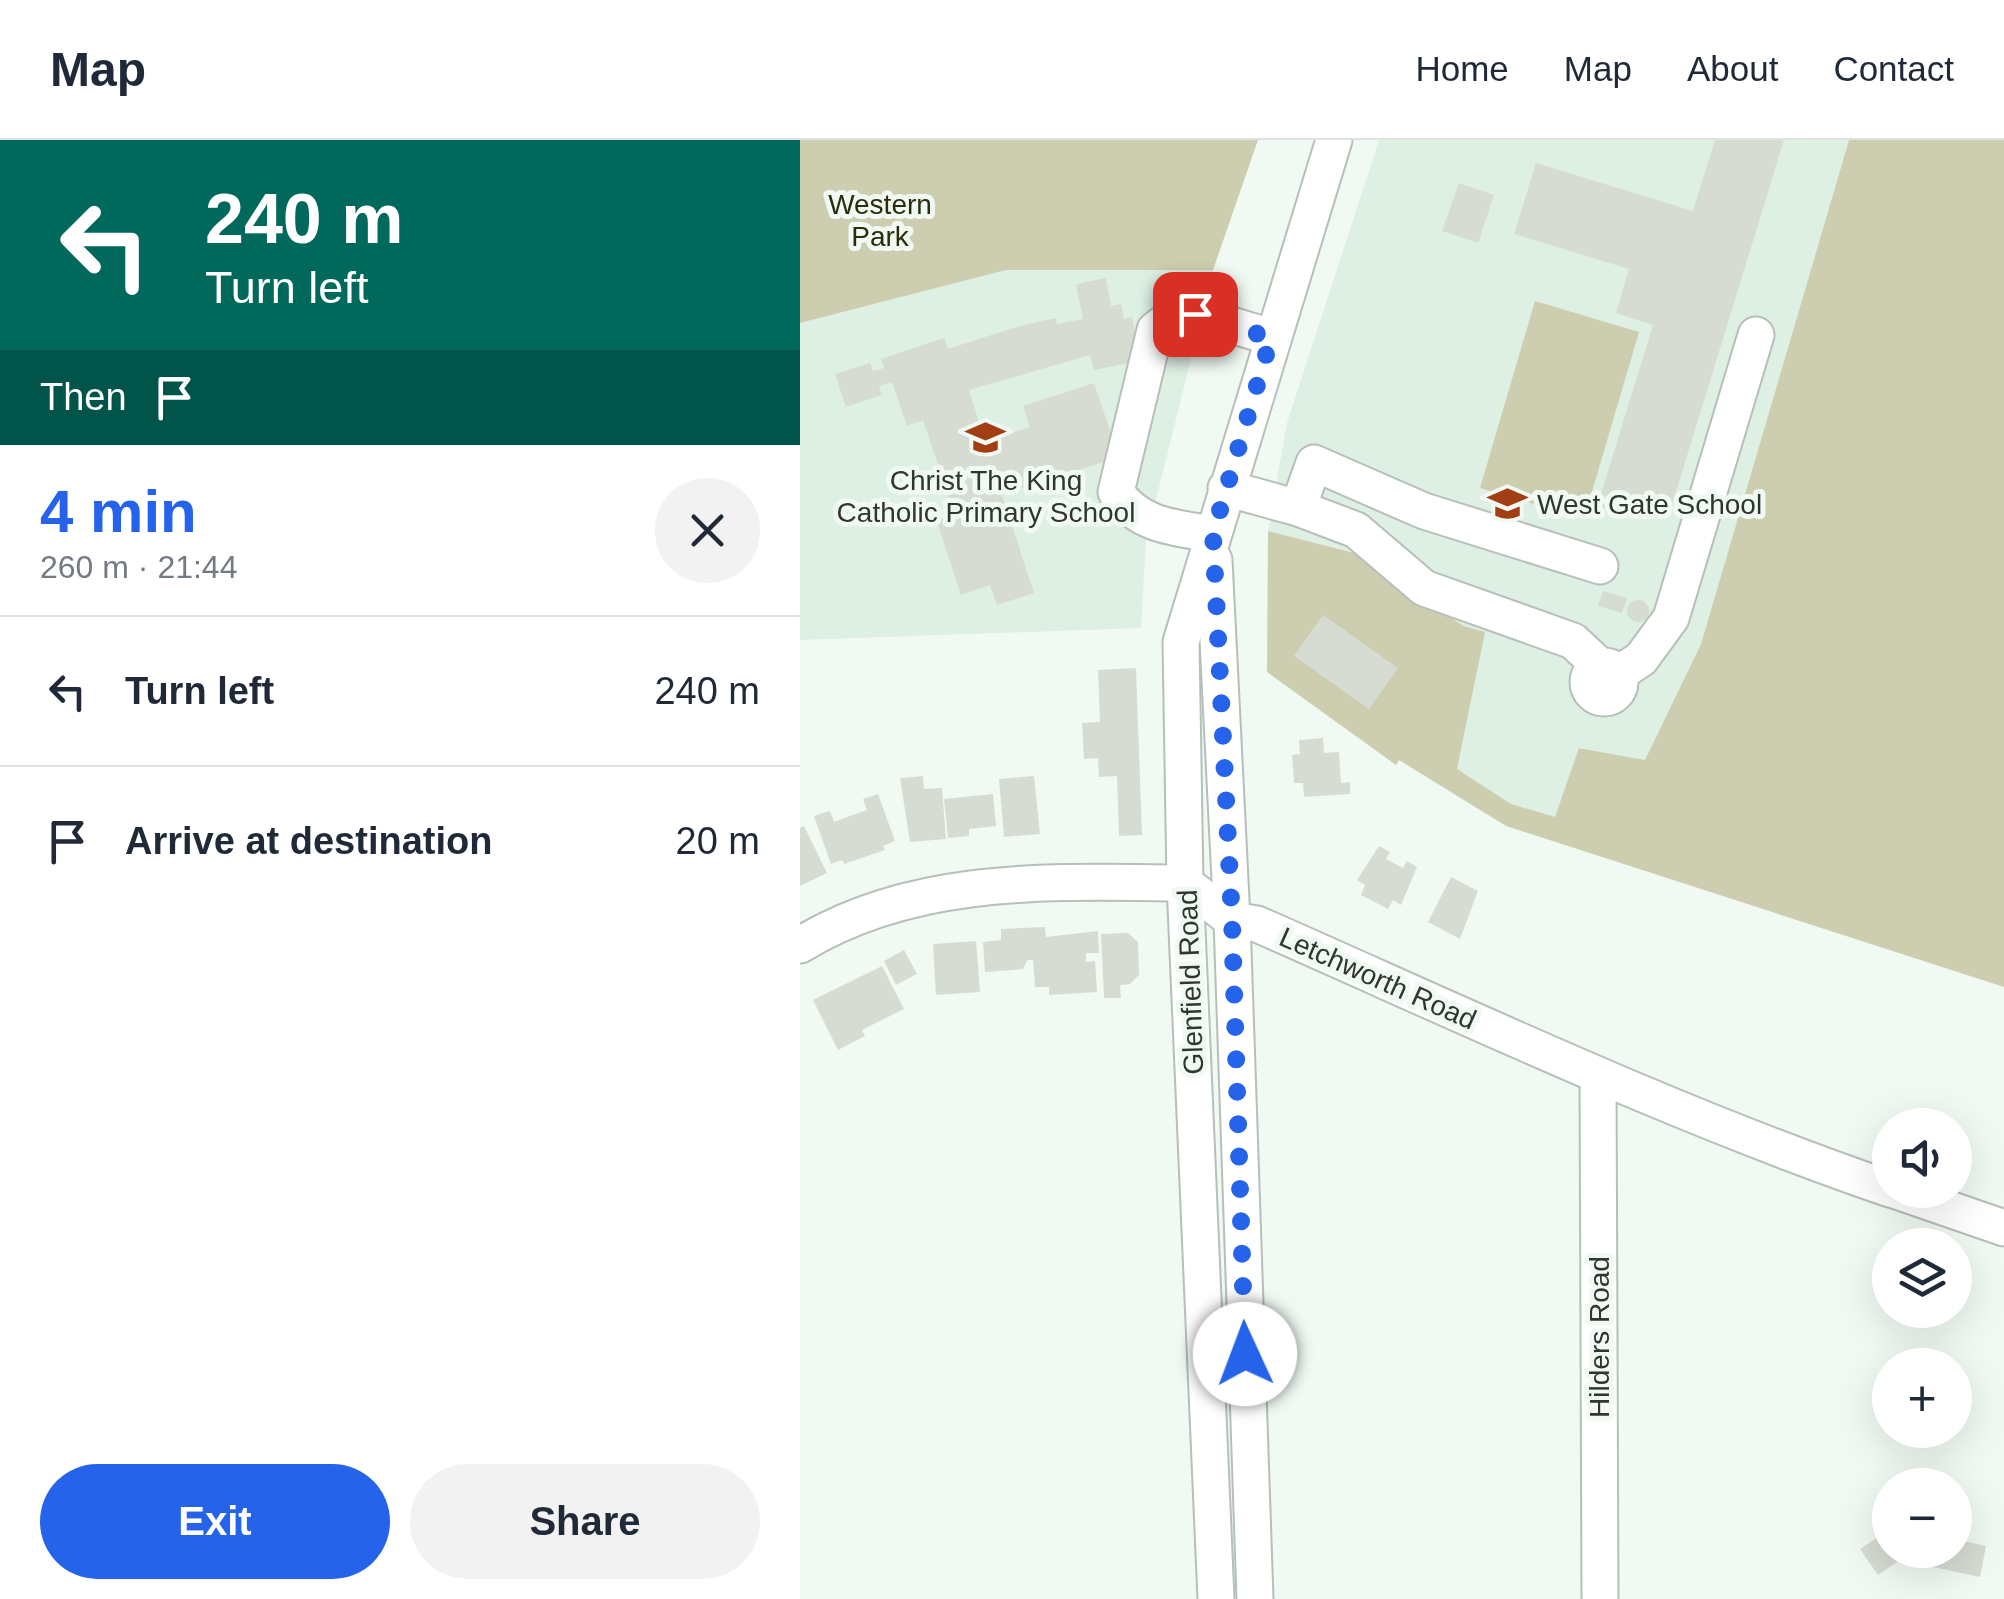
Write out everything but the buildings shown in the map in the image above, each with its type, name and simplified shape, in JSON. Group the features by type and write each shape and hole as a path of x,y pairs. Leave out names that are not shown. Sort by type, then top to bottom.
{"street":[{"name":"Glenfield Road","path":"1216,1599 1186,883 1181,642 1334,140"},
{"path":"1213,534 1158,525 1128,510 1116,492 1154,330 1174,315 1195,314 1271,338"},
{"path":"1226,488 1298,508 1356,530 1424,588 1573,641 1609,670 1641,660 1665,631 1756,335"},
{"path":"1298,508 1314,464 1442,517 1600,566"},
{"path":"1356,530 1382,492"},
{"name":"Glenfield Road","path":"1213,534 1232,920 1255,1599"},
{"path":"800,945 888,905 940,893 999,886 1186,883"},
{"name":"Letchworth Road","path":"1186,883 1232,920 1257,924 1598,1075 1800,1158 1872,1182"},
{"name":"Hilders Road","path":"1598,1075 1600,1599"},
{"name":"Letchworth Road","path":"1947,1208 2004,1228"},
{"path":"1208,1435 1247,1433"}],"shaded area":[{"name":"West Gate School","path":"1379,140 1849,140 1701,644 1645,760 1580,748 1555,818 1511,804 1457,769 1484,632 1464,626 1402,587 1374,558 1268,531 1287,423"},
{"name":"Christ The King Catholic Primary School","path":"1006,270 1213,270 1146,540 1141,628 800,640 800,323"}],"green space":[{"name":"Western Park","path":"800,140 1258,140 1213,270 1006,270 800,323"},
{"path":"1849,140 2004,140 2004,987 1506,826 1399,760 1396,765 1267,672 1268,531 1374,558 1402,587 1464,626 1485,632 1457,769 1511,804 1555,817 1579,748 1645,760 1701,644"},
{"path":"1535,301 1639,332 1584,519 1480,488"}],"place":[{"name":"Christ The King Catholic Primary School","path":"986,437"},
{"name":"West Gate School","path":"1507,504"}],"route":[{"path":"1195,314 1271,338 1213,534 1232,920 1245,1354"}]}
